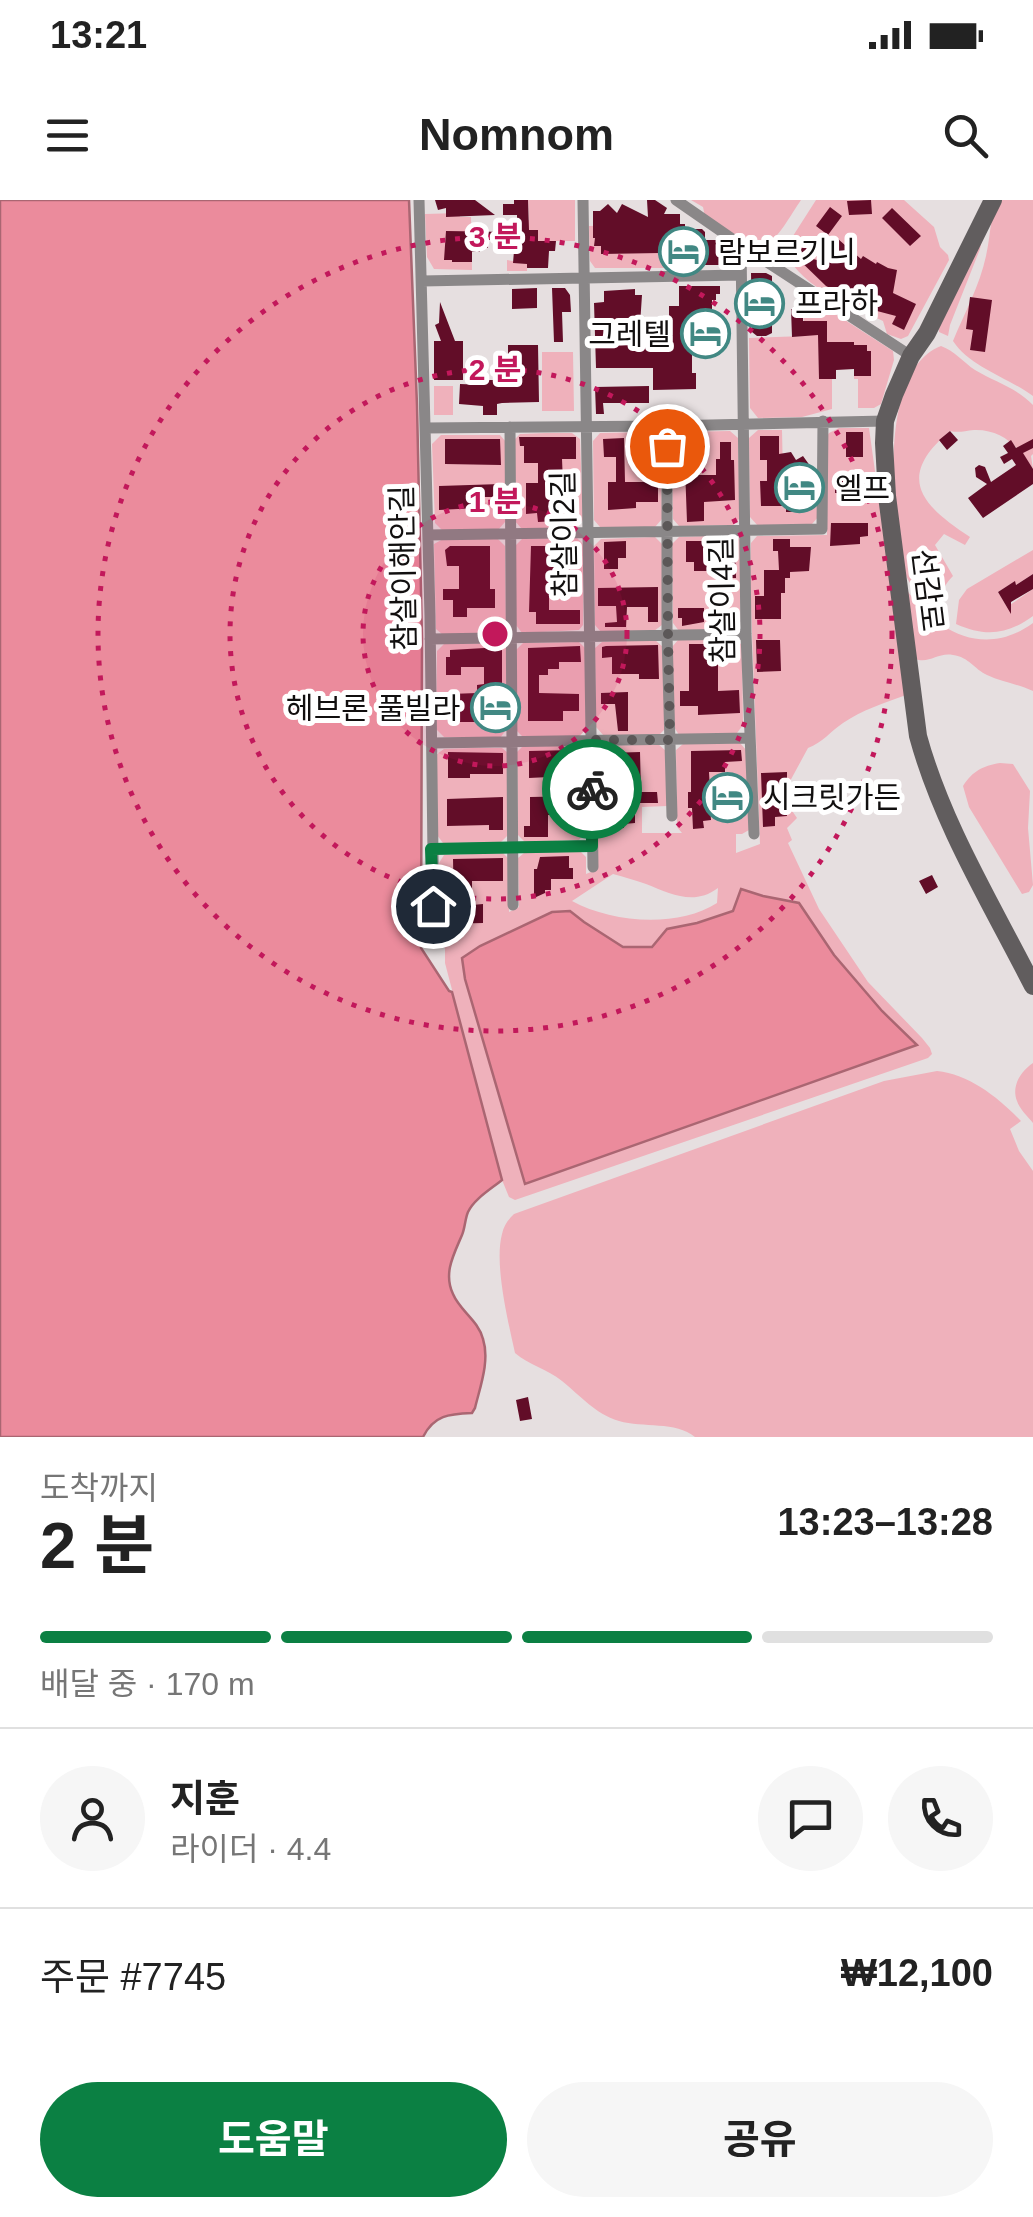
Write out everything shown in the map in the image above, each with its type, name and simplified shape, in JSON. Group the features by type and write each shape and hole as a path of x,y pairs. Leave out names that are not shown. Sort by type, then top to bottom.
{"street":[{"name":"참살이해안길","path":"418,200 434,934"},
{"name":"참살이2길","path":"583,200 593,866"},
{"path":"676,200 912,356"},
{"name":"선감로","path":"993,200 894,395 885,421 884,443 918,736 926,768 940,804 1033,986"},
{"name":"참살이4길","path":"741,245 746,634 754,834"},
{"path":"422,281 742,275"},
{"path":"424,428 885,421"},
{"path":"428,535 822,529 823,422"},
{"path":"667,426 672,816"},
{"path":"510,427 513,905"},
{"path":"430,640 746,634"},
{"path":"432,743 750,738"},
{"path":"431,849 592,846"}],"shaded area":[{"path":"0,200 409,200 422,638 421,948 452,992 502,1180 471,1207 449,1271 453,1294 481,1332 485,1347 484,1374 475,1408 472,1413 437,1420 423,1437 0,1437"},
{"path":"528,200 575,200 575,241 528,241 527,271 507,271 507,260 524,263 517,221 529,220"},
{"path":"691,200 801,200 776,237 755,251 705,217 703,207"},
{"path":"816,200 904,200 934,227 949,260 908,336 901,339 887,334 883,321 813,285 791,263 784,250"},
{"path":"998,200 1033,200 1033,396 979,365 953,341 980,278"},
{"path":"459,213 460,217 471,217 472,270 434,269 427,257 425,214"},
{"path":"666,224 666,268 595,268 590,261 589,226"},
{"path":"983,235 948,336 939,332 939,326"},
{"path":"803,293 893,351 881,404 858,408 854,363 836,362 832,409 802,417 758,418 750,408 749,338 804,336"},
{"path":"941,346 1033,405 1033,469 1009,441 984,430 950,431 923,462 919,476 928,502 970,537 965,545 944,534 935,545 953,576 944,589 942,617 919,596 901,565 894,485 896,429 909,377 923,358"},
{"path":"542,352 573,352 574,411 542,411"},
{"path":"434,386 453,386 453,415 434,415"},
{"path":"839,428 869,428 906,695 858,714 808,748 782,796 797,818 787,828 792,840 788,843 819,909 868,982 922,1038 932,1054 515,1200 509,1197 502,1180 445,963 440,938 439,863 444,855 503,853 508,858 509,912 519,907 518,858 524,853 580,851 586,857 586,874 598,869 597,754 604,746 658,744 666,751 667,806 642,807 642,833 682,833 677,827 676,750 683,744 740,743 746,750 749,830 736,834 736,853 760,844 751,543 757,536 827,535 829,433","holes":["613,874 682,896 700,896 718,888 717,903 684,916 645,920 606,914 572,901","742,890 799,903 834,955 916,1045 526,1184 462,958 552,912 570,911 623,947 652,947 667,929 733,911"]},
{"path":"758,430 782,430 783,476 819,476 819,516 812,524 758,526 750,517 749,438"},
{"path":"730,431 738,438 740,518 733,525 679,526 673,519 671,438 678,432"},
{"path":"652,432 661,440 662,519 655,527 600,527 594,520 593,441 600,433"},
{"path":"572,433 580,439 583,520 576,528 521,528 515,521 513,441 520,434"},
{"path":"441,435 500,435 506,442 505,522 498,530 442,530 435,523 432,444"},
{"path":"735,535 741,541 740,623 731,629 679,631 673,623 672,544 679,537"},
{"path":"576,537 584,545 583,625 579,630 522,633 516,625 515,546 522,539"},
{"path":"655,537 663,545 662,625 654,631 601,632 595,625 594,546 601,539"},
{"path":"497,538 505,546 506,627 497,634 443,635 436,629 434,544 443,539"},
{"path":"1033,550 1033,574 998,592 1007,607 1033,589 1033,616 996,632 956,624 959,600 967,589"},
{"path":"906,589 932,618 963,636 997,639 1033,623 1033,691 987,675 959,656 915,659"},
{"path":"735,639 742,645 743,725 737,733 679,735 674,727 672,647 678,640"},
{"path":"655,640 663,647 667,727 659,735 604,736 596,727 595,648 602,642"},
{"path":"579,642 585,648 586,729 580,736 523,737 516,730 516,650 523,643"},
{"path":"499,643 506,648 506,730 500,738 444,737 436,729 437,651 444,644"},
{"path":"579,745 585,753 585,833 579,840 525,842 518,835 517,752 523,746"},
{"path":"502,748 508,753 508,835 501,842 443,843 437,835 437,754 444,749"},
{"path":"1000,763 1013,764 1030,791 1028,828 1033,885 1022,894 969,807 963,786 978,770"},
{"path":"741,889 799,903 834,955 917,1045 525,1184 462,958 552,912 570,911 623,947 652,947 667,929 733,911"},
{"path":"1033,1063 1033,1123 1018,1104 1015,1090 1021,1075"},
{"path":"937,1071 961,1077 983,1089 1021,1121 1010,1129 1033,1171 1033,1437 695,1437 678,1429 610,1418 556,1377 515,1353 500,1261 503,1231 514,1214 884,1081"}],"building":[{"path":"435,200 475,200 495,215 446,217 446,208 438,210"},
{"path":"514,200 528,200 529,230 538,230 538,241 556,241 555,251 549,251 548,268 513,263 514,251 507,251 507,239 488,240 488,248 472,252 472,262 444,260 446,231 517,232 517,215 503,215 503,204 514,204"},
{"path":"647,200 667,208 664,214 680,214 680,224 685,224 685,229 702,229 705,240 716,240 719,265 660,262 660,253 601,254 601,246 594,246 593,211 608,204 617,213 622,204 648,217"},
{"path":"871,200 872,214 849,215 847,201"},
{"path":"830,207 842,216 828,235 816,226"},
{"path":"892,208 921,236 910,246 882,218"},
{"path":"838,239 861,259 863,256 897,270 893,293 916,304 904,330 892,324 896,316 826,286 793,254 805,246 817,260"},
{"path":"751,273 772,276 772,333 766,336 752,332"},
{"path":"679,286 720,286 720,294 712,300 712,320 715,328 730,328 729,344 692,347 696,389 653,390 653,368 596,368 594,303 604,302 604,291 635,289 635,295 642,295 639,340 661,340 661,330 669,330 669,306 679,306"},
{"path":"537,288 537,308 512,309 512,289"},
{"path":"552,288 565,288 570,295 571,312 562,312 563,342 554,342"},
{"path":"970,297 992,300 985,352 970,350 973,330 966,329"},
{"path":"440,302 455,341 463,341 463,380 434,380 434,341 441,341 435,325 439,323"},
{"path":"791,309 803,309 803,321 827,321 827,342 867,345 867,351 871,351 871,376 854,376 854,369 836,370 836,379 819,379 818,335 792,337"},
{"path":"508,345 538,345 539,402 497,404 497,415 483,415 483,406 459,404 460,384 508,380"},
{"path":"649,386 649,403 603,403 604,414 596,414 595,387"},
{"path":"950,431 958,440 947,450 939,440"},
{"path":"846,432 863,432 863,457 846,457"},
{"path":"760,436 779,436 779,454 791,452 796,460 803,456 813,470 813,494 795,497 795,512 786,512 786,506 761,506 760,481 767,481 767,460 760,460"},
{"path":"519,437 576,437 576,459 562,459 563,483 578,483 578,506 570,506 570,513 556,513 556,521 538,522 537,513 526,514 526,483 538,483 538,463 524,463 524,446 520,446"},
{"path":"624,438 625,482 658,482 658,502 636,502 636,508 608,510 608,482 616,482 616,457 604,457 603,439"},
{"path":"655,438 656,463 641,463 641,439"},
{"path":"445,439 500,439 501,465 445,464"},
{"path":"1033,439 1033,448 1023,453 1033,469 1033,484 983,518 968,498 987,484 976,477 975,468 985,467 991,482 1016,465 1012,459 1004,464 1000,457 1008,453 1003,446 1011,440 1016,448"},
{"path":"684,440 703,440 703,456 694,456 694,475 716,475 720,442 731,442 735,500 704,502 704,521 687,522"},
{"path":"835,481 858,481 858,499 847,503 841,493 835,493"},
{"path":"501,484 501,497 480,497 481,507 439,510 439,486"},
{"path":"831,523 868,523 868,536 860,537 860,544 830,546"},
{"path":"773,539 790,539 790,547 811,547 809,571 790,572 790,578 785,578 781,619 755,619 755,596 764,596 764,570 779,570"},
{"path":"626,541 626,558 618,558 618,569 604,569 604,542"},
{"path":"686,541 735,541 736,578 719,578 719,571 694,571 694,562 686,562"},
{"path":"552,542 562,542 562,547 570,548 570,584 549,584 549,610 580,610 580,624 536,624 536,612 529,612 531,546 552,546"},
{"path":"450,546 490,546 490,589 495,589 495,608 467,608 467,617 453,617 453,600 443,600 443,589 459,589 459,566 447,566 445,550"},
{"path":"1033,574 1033,589 1011,602 1011,614 998,592"},
{"path":"658,587 658,622 648,622 648,607 627,607 626,627 605,627 605,623 617,622 616,606 598,606 598,588"},
{"path":"678,608 704,608 704,622 682,626"},
{"path":"756,640 780,640 781,671 757,672"},
{"path":"689,644 736,644 736,660 718,660 718,691 739,690 740,713 698,715 698,706 680,706 680,691 689,691"},
{"path":"658,645 659,679 612,674 612,657 602,658 602,647 606,646"},
{"path":"580,646 581,662 559,662 559,669 548,669 548,675 539,675 539,693 579,694 579,711 563,711 563,721 528,721 528,648"},
{"path":"502,647 502,722 451,722 451,694 477,693 477,685 484,684 484,667 461,667 461,675 446,675 450,650"},
{"path":"628,692 628,731 618,731 615,704 601,704 601,693"},
{"path":"573,750 573,773 529,778 529,751"},
{"path":"741,750 742,761 725,762 725,772 709,772 710,791 742,791 743,806 710,807 711,820 703,821 704,828 693,829 692,808 688,808 691,751"},
{"path":"448,752 503,753 503,774 448,778"},
{"path":"640,752 641,792 657,792 658,803 639,803 635,806 635,823 602,831 601,800 630,797 629,775 608,776 608,753"},
{"path":"787,772 787,785 778,785 778,803 786,803 787,816 775,817 775,826 763,827 761,773"},
{"path":"583,796 583,824 572,824 572,815 548,815 548,837 524,837 524,826 530,826 530,797"},
{"path":"503,797 503,830 489,830 489,825 447,826 447,799"},
{"path":"569,856 573,879 551,879 551,890 534,898 534,869 540,857"},
{"path":"503,858 503,881 472,881 472,905 483,904 483,923 444,924 444,906 454,906 453,859"},
{"path":"932,875 938,887 926,894 919,881"},
{"path":"528,1397 532,1419 520,1421 516,1400"}],"way so far":[{"path":"592,789 591,740 670,740 667,446"}],"place":[{"name":"람보르기니","path":"683,252"},
{"name":"프라하","path":"760,303"},
{"name":"그레텔","path":"706,334"},
{"name":"엘프","path":"800,488"},
{"name":"헤브론 풀빌라","path":"495,708"},
{"name":"시크릿가든","path":"728,797"}],"route":[{"path":"433,906 431,849 592,846 592,789"}]}
